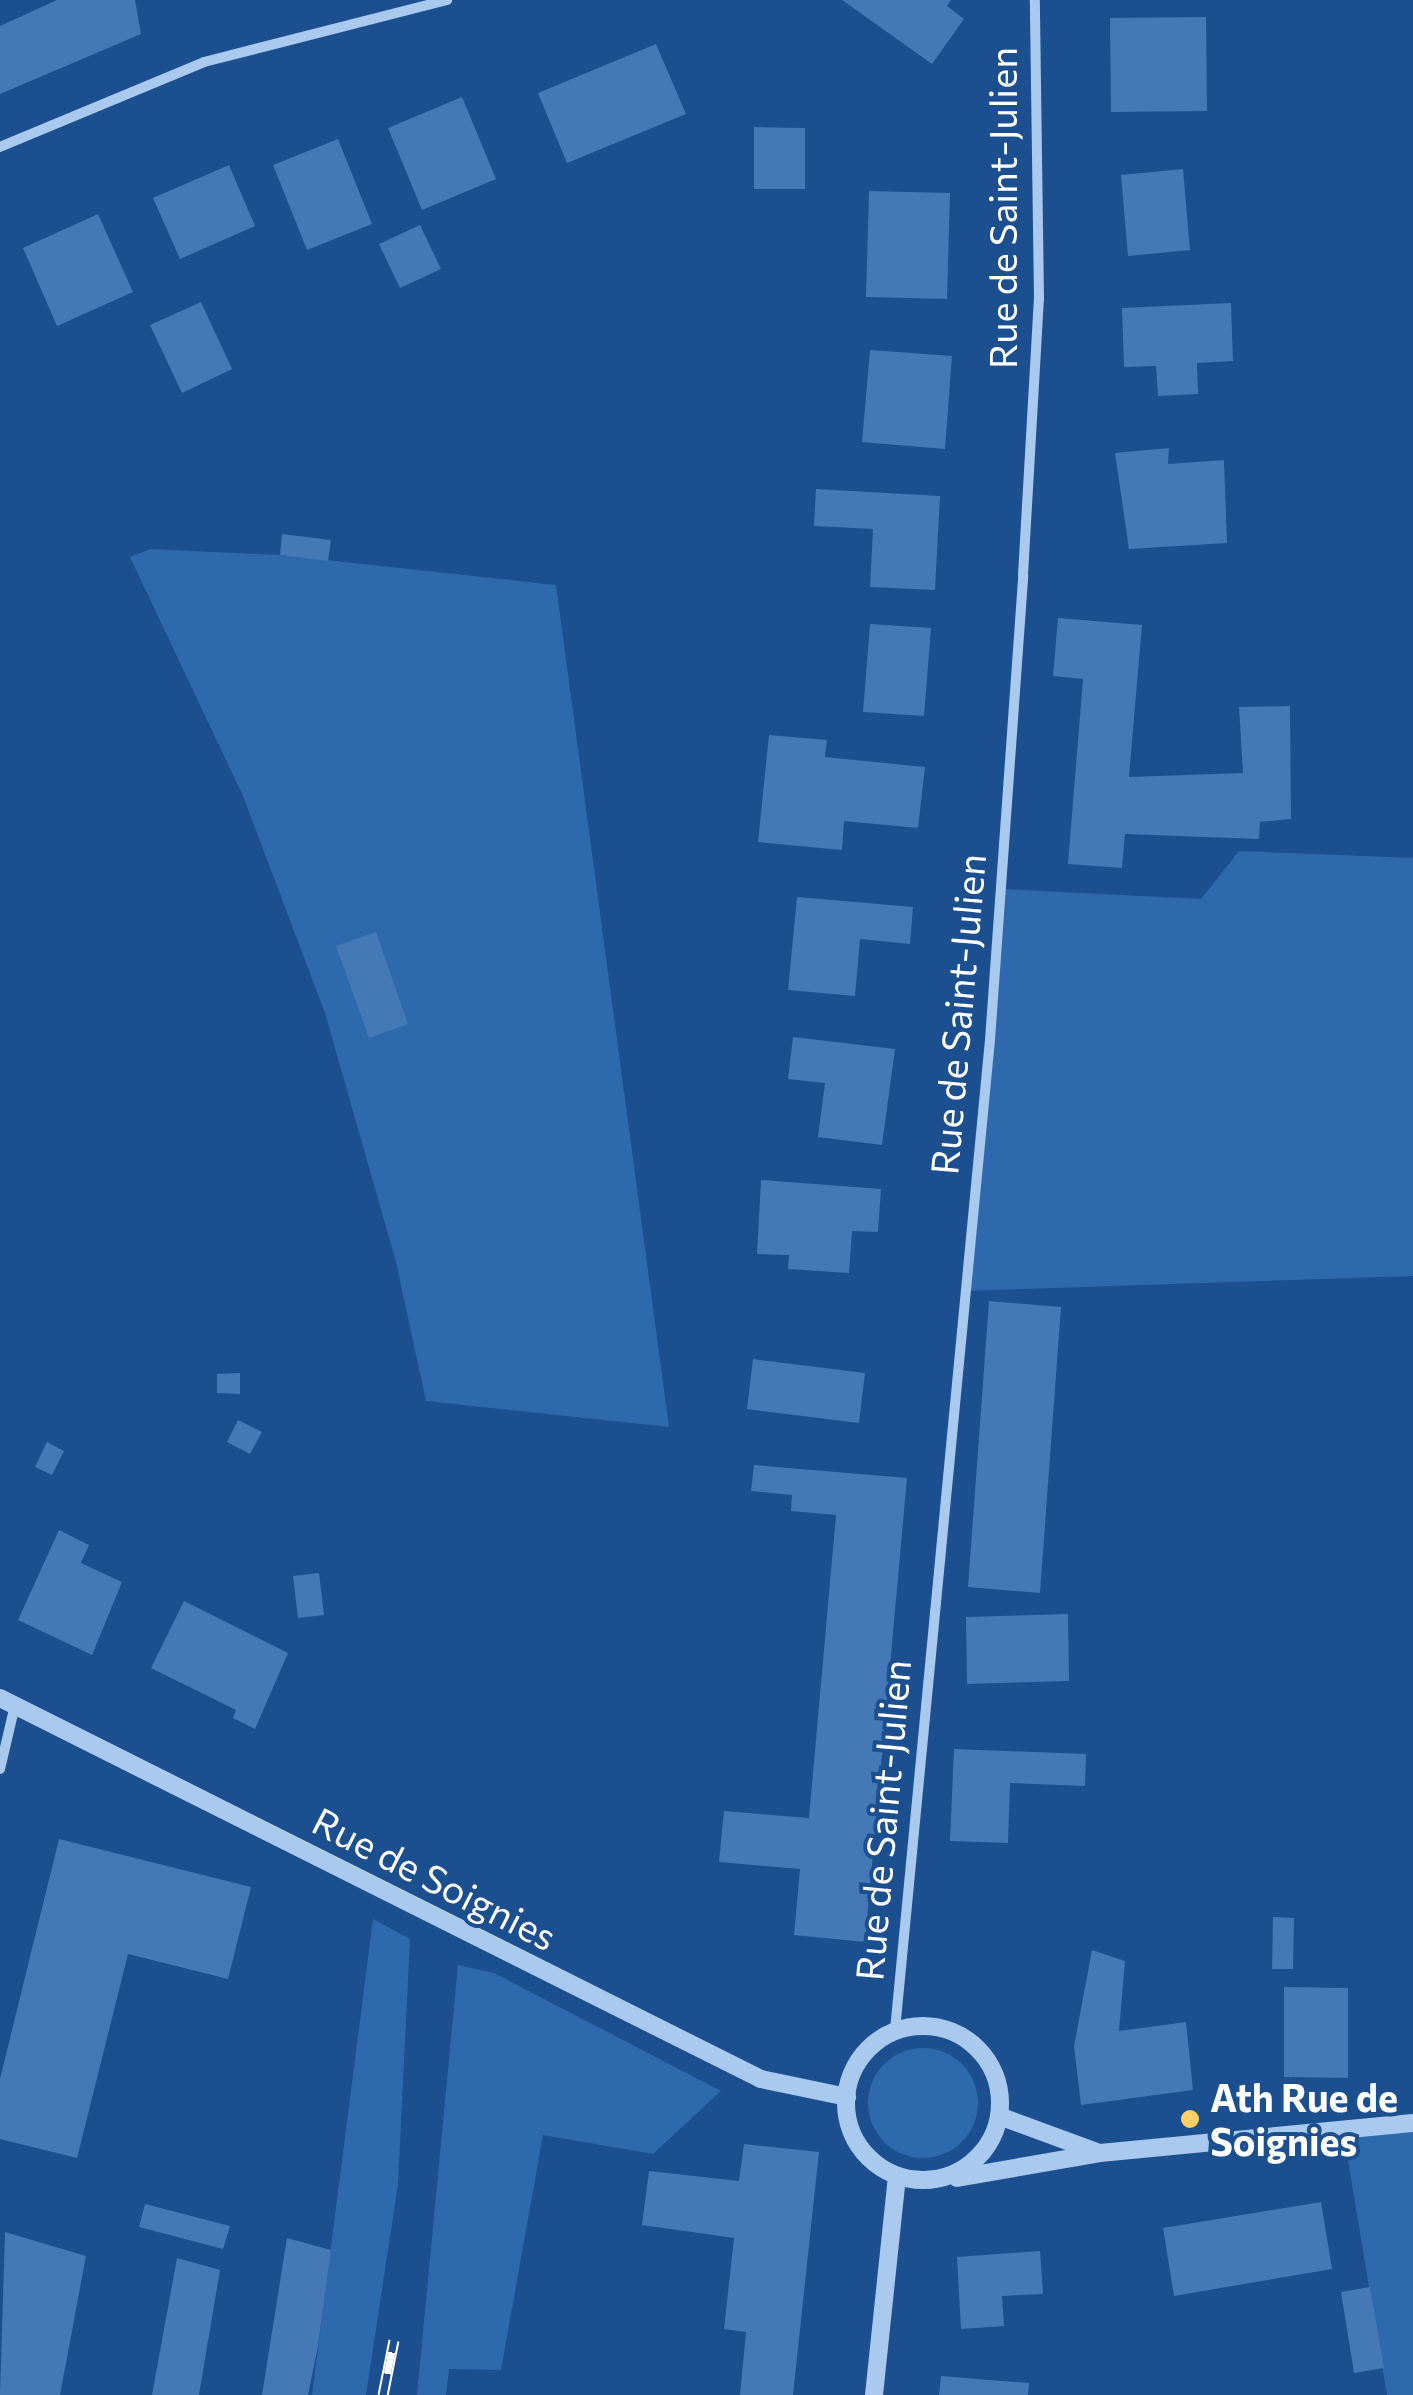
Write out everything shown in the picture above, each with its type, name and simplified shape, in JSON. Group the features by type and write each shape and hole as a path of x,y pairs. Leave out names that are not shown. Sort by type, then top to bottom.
{"street":[{"path":"0,147 204,62 447,0"},
{"name":"Rue de Saint-Julien","path":"895,2030 990,1040 1020,614 1038,299 1035,0"},
{"path":"0,1769 8,1702"},
{"name":"Rue de Soignies","path":"8,1702 761,2079 847,2096"},
{"path":"939,2181 967,2168 987,2148 1000,2116 989,2057 970,2038 947,2027 895,2030 862,2056 847,2096 858,2145 897,2176 939,2181 1100,2153 1413,2123"},
{"path":"1000,2116 1100,2153"},
{"path":"874,2395 897,2176"}],"shaded area":[{"path":"150,549 280,555 556,585 669,1427 426,1401 396,1262 325,1013 243,796 130,557"},
{"path":"1239,851 1413,858 1413,1276 963,1291 1001,889 1201,899"},
{"path":"373,1919 410,1939 398,2184 366,2395 312,2395"},
{"path":"458,1965 494,1973 721,2091 653,2154 543,2135 501,2370 449,2369 446,2395 417,2395"},
{"path":"923,2048 944,2052 962,2064 974,2082 978,2103 974,2124 962,2142 944,2154 923,2158 902,2154 884,2142 872,2124 868,2103 872,2082 884,2064 902,2052"},
{"path":"1413,2123 1413,2395 1387,2395 1343,2130"}],"building":[{"path":"57,0 135,0 141,34 0,94 0,26"},
{"path":"842,0 951,0 947,6 964,19 932,64"},
{"path":"1206,17 1207,111 1111,112 1110,18"},
{"path":"656,44 686,114 567,163 538,93"},
{"path":"462,97 496,179 422,210 388,128"},
{"path":"754,127 805,128 805,189 754,189"},
{"path":"338,139 372,224 307,250 273,165"},
{"path":"229,165 255,226 180,259 153,198"},
{"path":"1183,169 1190,250 1128,256 1121,175"},
{"path":"869,191 950,193 947,299 866,297"},
{"path":"98,214 133,292 57,326 23,248"},
{"path":"420,225 441,269 400,288 379,244"},
{"path":"201,302 232,369 182,393 150,325"},
{"path":"1231,303 1233,361 1197,363 1198,394 1158,396 1156,366 1124,367 1122,308"},
{"path":"870,350 952,356 945,449 862,442"},
{"path":"1169,448 1168,464 1224,460 1227,543 1129,549 1115,453"},
{"path":"816,489 940,496 935,590 870,587 873,529 814,526"},
{"path":"282,534 331,540 328,561 280,555"},
{"path":"1058,618 1142,625 1129,777 1243,773 1239,707 1290,706 1291,819 1260,822 1259,839 1125,834 1122,868 1068,864 1083,679 1053,676"},
{"path":"870,624 931,628 924,716 863,712"},
{"path":"769,735 827,740 825,757 925,767 918,828 844,821 842,850 758,842"},
{"path":"797,897 913,907 910,944 860,939 855,996 788,990"},
{"path":"376,932 408,1024 369,1038 336,946"},
{"path":"793,1037 895,1049 882,1145 818,1137 825,1083 788,1079"},
{"path":"761,1180 881,1189 878,1232 852,1231 849,1273 788,1269 789,1255 757,1254"},
{"path":"989,1301 1061,1307 1040,1593 968,1587"},
{"path":"753,1359 865,1373 859,1423 747,1409"},
{"path":"240,1373 240,1394 217,1393 217,1374"},
{"path":"238,1420 262,1432 250,1454 227,1442"},
{"path":"47,1442 64,1451 52,1475 35,1467"},
{"path":"754,1465 907,1478 865,1942 794,1935 800,1869 719,1862 724,1811 809,1818 836,1515 791,1511 792,1495 751,1491"},
{"path":"59,1530 89,1545 81,1563 122,1582 92,1655 18,1620"},
{"path":"319,1573 324,1615 298,1618 293,1576"},
{"path":"184,1601 288,1653 255,1729 233,1718 236,1710 151,1668"},
{"path":"1068,1614 1069,1681 967,1684 966,1617"},
{"path":"954,1749 1086,1754 1085,1786 1010,1783 1008,1843 950,1841"},
{"path":"59,1839 251,1887 228,1979 128,1954 77,2158 0,2139 0,2079"},
{"path":"1273,1917 1294,1918 1293,1969 1272,1969"},
{"path":"1092,1950 1125,1961 1119,2031 1186,2022 1193,2090 1081,2105 1074,2046"},
{"path":"1284,1987 1348,1988 1348,2078 1284,2077"},
{"path":"744,2144 819,2152 793,2395 740,2395 746,2332 724,2329 734,2238 642,2225 649,2171 739,2181"},
{"path":"1321,2202 1332,2269 1174,2296 1163,2228"},
{"path":"145,2204 230,2226 223,2249 139,2227"},
{"path":"5,2232 86,2256 60,2395 0,2395"},
{"path":"287,2238 331,2250 318,2346 308,2395 262,2395"},
{"path":"1040,2251 1043,2294 1002,2296 1004,2326 961,2329 957,2257"},
{"path":"177,2258 220,2270 199,2395 152,2395"},
{"path":"1370,2287 1384,2368 1354,2373 1341,2292"},
{"path":"941,2376 1029,2383 1028,2395 939,2395"}],"railway":[{"path":"383,2395 394,2340"}],"place":[{"name":"Ath Rue de Soignies","path":"1190,2119"}]}
